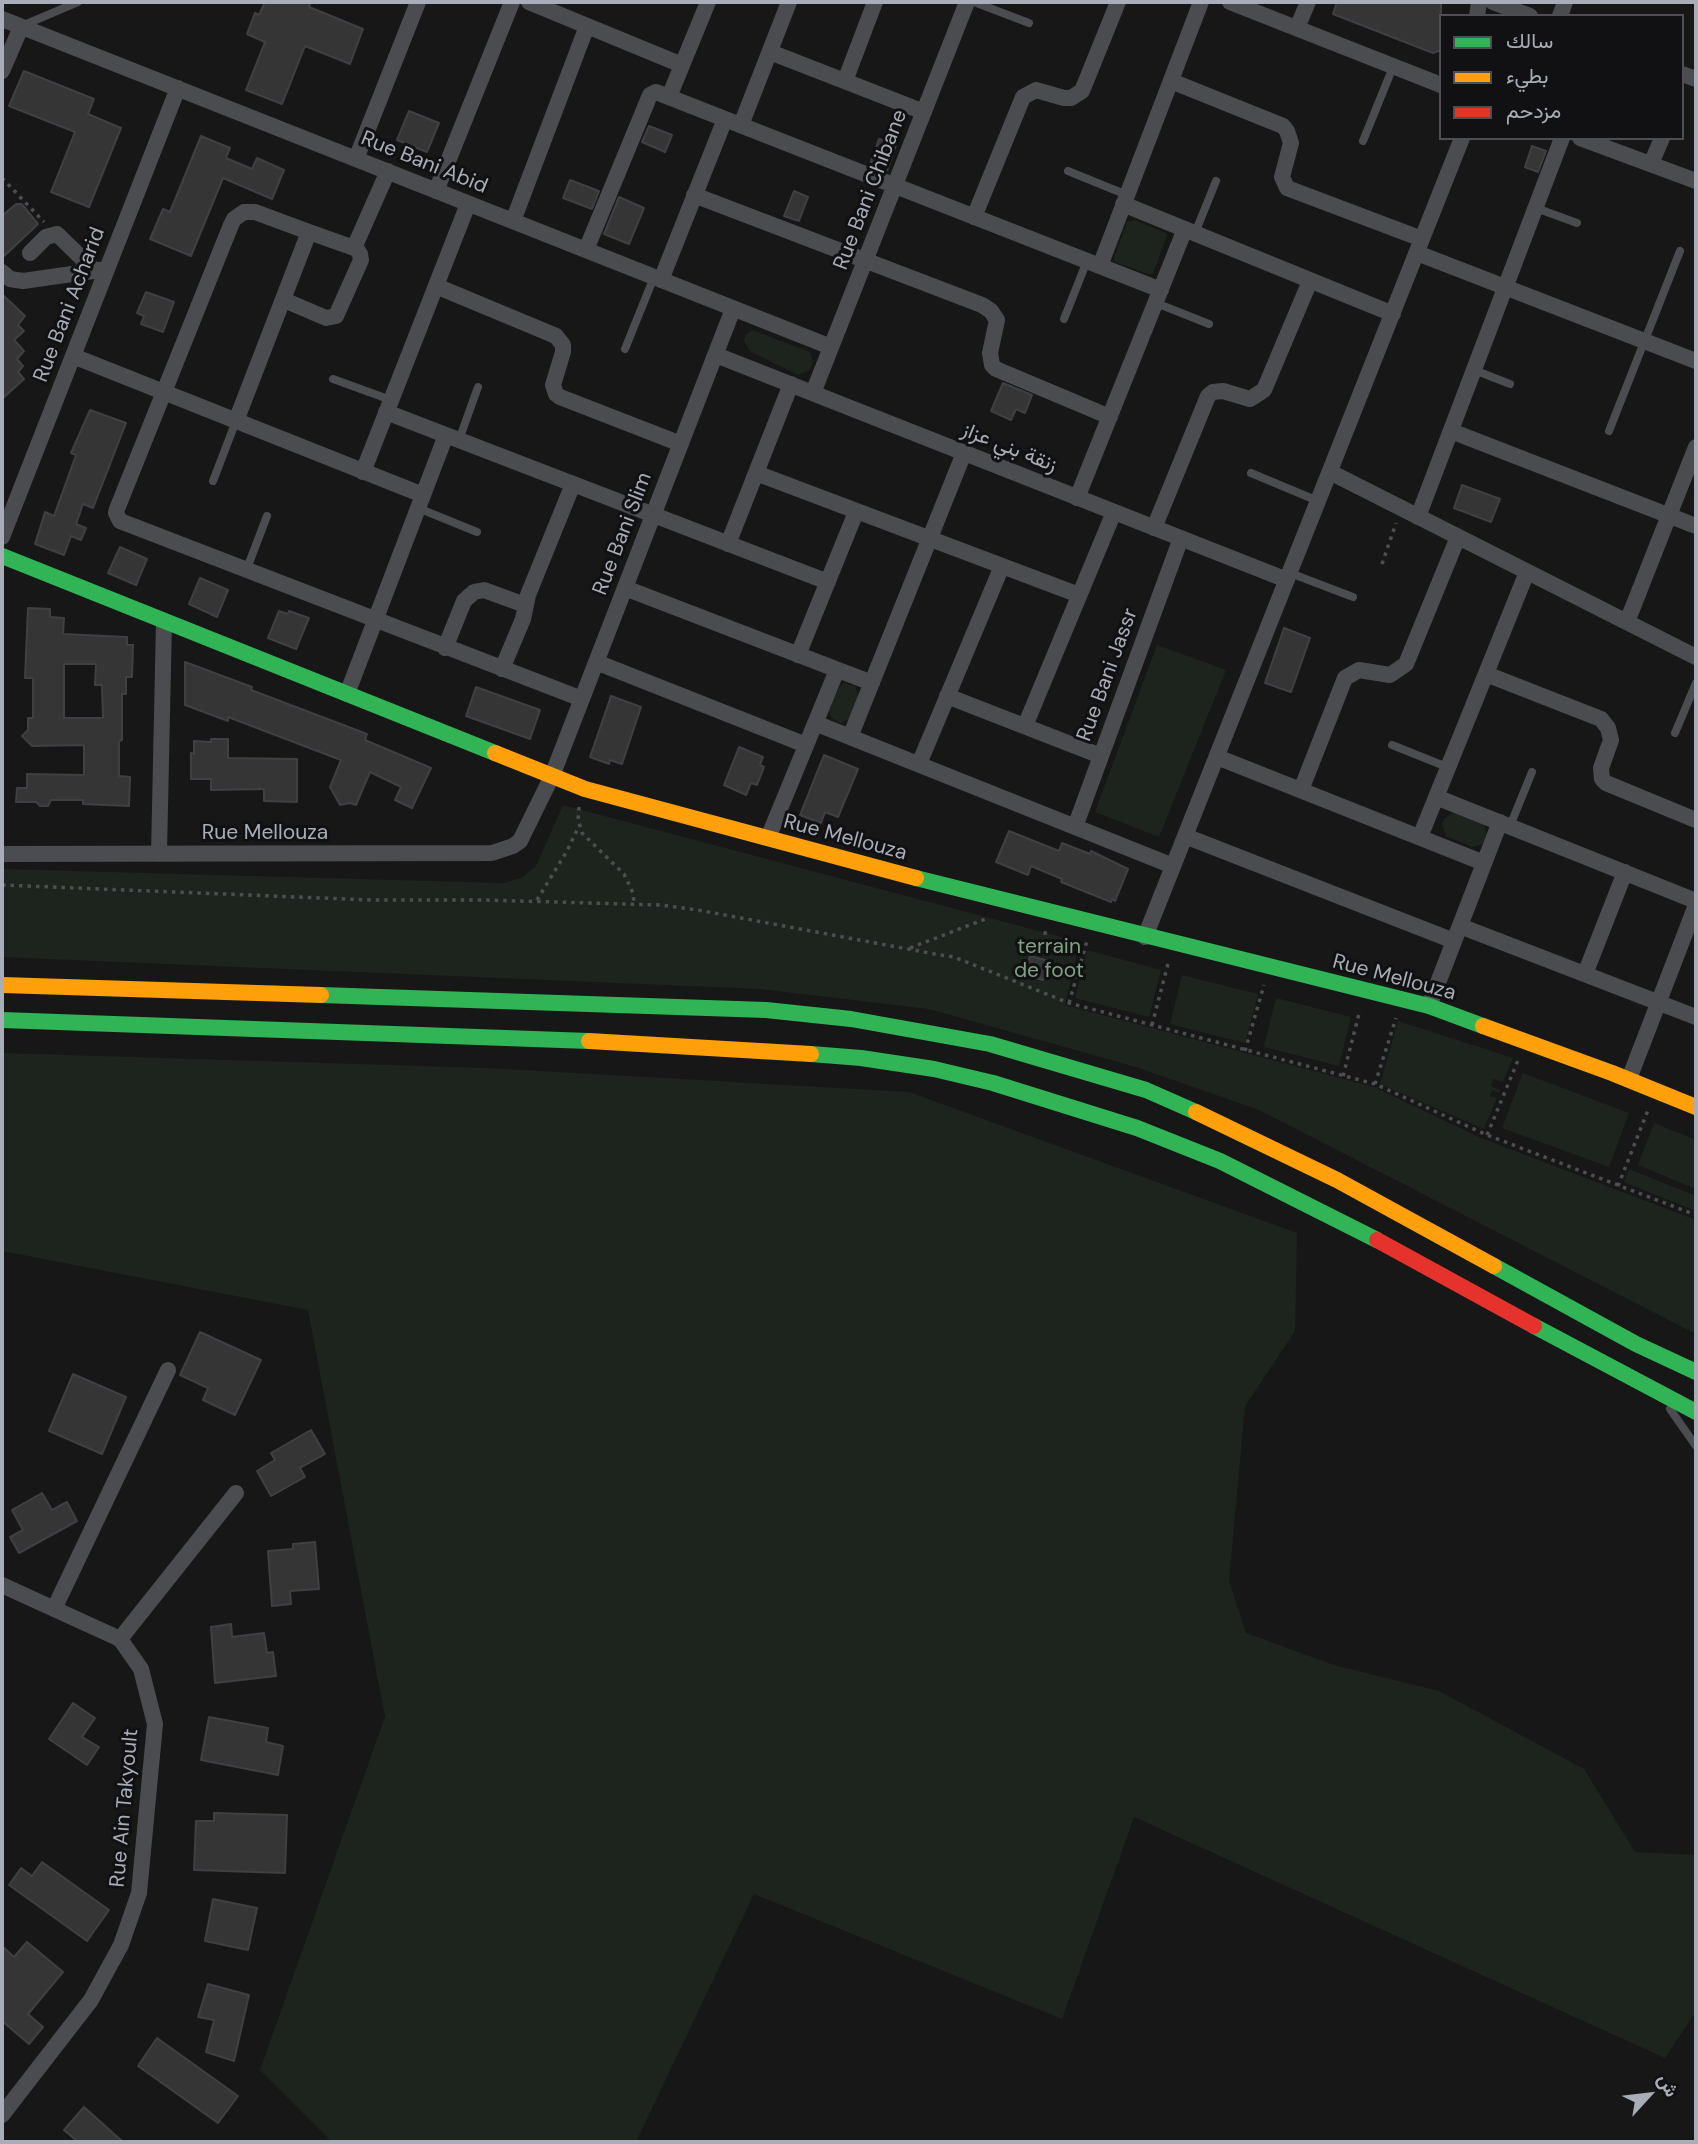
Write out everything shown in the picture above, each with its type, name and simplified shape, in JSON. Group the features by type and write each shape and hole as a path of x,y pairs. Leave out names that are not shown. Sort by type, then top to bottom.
{"main road":[{"path":"2,556 552,776"},
{"name":"Rue Mellouza","path":"552,776 585,789 1145,937 1429,1006 1629,1079 1696,1107"},
{"path":"2,969 86,974 162,990"},
{"path":"2,985 766,1010 851,1019 990,1044 1146,1090 1233,1128 1337,1180 1636,1344 1696,1373"},
{"path":"2,1020 560,1039 771,1050 860,1058 946,1072 993,1083 1137,1128 1220,1161 1361,1231 1696,1412"}],"street":[{"path":"356,159 418,2"},
{"path":"436,191 512,2"},
{"path":"529,2 682,65"},
{"path":"669,97 708,2"},
{"path":"741,125 789,2"},
{"path":"845,81 875,2"},
{"name":"Rue Bani Chibane","path":"813,393 967,2"},
{"path":"974,217 1023,97 1036,90 1070,98 1082,91 1118,2"},
{"path":"1093,264 1125,200 1201,2"},
{"path":"1230,2 1439,84"},
{"path":"1297,28 1308,2"},
{"path":"1493,2 1525,14"},
{"name":"Rue Bani Abid","path":"2,19 831,347"},
{"path":"513,221 587,26"},
{"path":"2,71 21,27"},
{"path":"770,52 924,113"},
{"path":"1171,81 1283,126 1292,143 1282,177 1287,188 1506,287 1696,361"},
{"name":"Rue Bani Acharid","path":"2,537 72,356 101,270 178,88"},
{"path":"586,250 650,95 656,92 1093,264 1158,297"},
{"path":"657,278 725,119"},
{"path":"1145,937 1461,140"},
{"path":"1418,517 1561,140"},
{"path":"1585,140 1696,181"},
{"path":"1651,164 1661,140"},
{"path":"354,248 388,171"},
{"path":"694,195 987,308 997,320 990,353 996,369 1110,417"},
{"path":"1125,200 1190,231 1393,314"},
{"path":"363,472 468,204"},
{"path":"284,300 326,318 336,316 361,260 359,252 249,211 239,214 234,219 117,509 117,517 124,523 246,571 582,699"},
{"path":"1077,498 1158,297 1190,231"},
{"path":"236,421 309,232"},
{"path":"30,253 46,237 57,234 101,270"},
{"path":"2,272 10,279 23,282 101,270"},
{"path":"1154,528 1208,396 1218,390 1251,399 1264,390 1310,281"},
{"path":"436,286 556,336 563,345 553,385 559,397 681,444"},
{"name":"Rue Bani Slim","path":"552,776 733,309"},
{"name":"زنقة بني عزاز","path":"716,355 1154,528 1288,576"},
{"path":"72,356 363,472 421,502"},
{"path":"728,544 791,384"},
{"path":"388,406 452,438 828,582"},
{"path":"1451,431 1696,526"},
{"path":"347,694 421,502 452,438"},
{"path":"1627,622 1696,447"},
{"path":"850,737 964,453"},
{"path":"1330,472 1696,657"},
{"path":"756,473 1080,595"},
{"path":"502,669 573,484"},
{"path":"798,655 856,512"},
{"path":"1025,726 1114,512"},
{"path":"1301,790 1345,678 1359,670 1391,675 1406,663 1458,537"},
{"name":"Rue Bani Jassr","path":"1074,827 1181,538"},
{"path":"919,764 1002,566"},
{"path":"1420,837 1527,572"},
{"path":"625,588 872,683"},
{"path":"445,648 464,601 474,592 484,590 525,605"},
{"path":"159,854 164,621"},
{"path":"596,662 806,745"},
{"path":"768,838 836,670"},
{"path":"1486,674 1601,719 1608,728 1611,740 1601,768 1602,779 1696,820"},
{"path":"947,695 1101,756"},
{"path":"815,723 1173,866"},
{"path":"1217,757 1484,863"},
{"name":"Rue Mellouza","path":"2,854 499,852 520,841 552,776"},
{"path":"1436,797 1696,903 1692,927 1629,1079"},
{"path":"1429,1006 1484,863 1505,824"},
{"path":"1185,836 1457,933 1585,974 1696,1017"},
{"path":"1585,974 1625,872"},
{"path":"54,1609 168,1370"},
{"path":"2,1585 120,1639 236,1493"},
{"name":"Rue Ain Takyoult","path":"2,2115 90,2000 121,1945 139,1894 155,1724 141,1669 120,1639"}],"lane":[{"path":"21,27 55,6 78,2"},
{"path":"974,2 1029,23"},
{"path":"1363,141 1393,66"},
{"path":"1068,171 1125,200"},
{"path":"1190,231 1216,181"},
{"path":"1536,208 1577,223"},
{"path":"1609,431 1680,251"},
{"path":"1064,319 1093,264"},
{"path":"625,349 657,278"},
{"path":"1158,297 1209,324"},
{"path":"1474,370 1510,384"},
{"path":"333,379 388,406"},
{"path":"452,438 478,387"},
{"path":"213,481 236,421"},
{"path":"1251,473 1318,501"},
{"path":"421,502 477,532"},
{"path":"246,571 267,516"},
{"path":"1288,576 1353,597"},
{"path":"1675,733 1696,683"},
{"path":"1392,745 1447,767"},
{"path":"1505,824 1532,772"},
{"path":"1661,1394 1677,1422 1696,1446"}],"path":[{"path":"2,178 57,234"},
{"path":"1382,564 1401,508"},
{"path":"585,789 578,812 579,826 587,838 624,874 633,893 634,904"},
{"path":"537,901 558,868 579,826"},
{"path":"2,885 371,900 634,904 698,910 954,957 1069,1003 1375,1084 1487,1135 1696,1215"},
{"path":"909,949 996,915"},
{"path":"1040,951 1046,928"},
{"path":"1069,1003 1087,939"},
{"path":"1152,1025 1173,944"},
{"path":"1245,1051 1264,983"},
{"path":"1343,1076 1361,1008"},
{"path":"1375,1084 1396,1016"},
{"path":"1487,1135 1519,1056"},
{"path":"1618,1186 1650,1105"}],"green space":[{"path":"1134,220 1167,235 1153,274 1115,262 1114,258 1127,222"},
{"path":"752,330 810,352 813,361 810,370 798,375 750,351 744,341 745,336"},
{"path":"1157,645 1226,670 1159,837 1095,812"},
{"path":"844,683 855,686 859,697 849,719 840,723 831,717 829,710 838,689"},
{"name":"terrain de foot","path":"563,805 1080,942 1065,1005 1374,1087 1481,1138 1696,1220 1696,1334 1259,1110 1136,1067 929,1009 760,989 2,957 2,869 504,883 523,877 536,866"},
{"path":"1455,812 1484,824 1487,835 1482,844 1473,847 1446,836 1442,824 1445,818"},
{"path":"1087,950 1161,970 1149,1017 1075,998"},
{"path":"1182,975 1258,994 1245,1043 1170,1024"},
{"path":"1276,998 1351,1017 1339,1066 1264,1047"},
{"path":"1398,1021 1513,1058 1503,1082 1493,1079 1491,1086 1500,1090 1499,1093 1492,1090 1490,1096 1497,1098 1484,1129 1380,1084"},
{"path":"2,1053 487,1068 909,1092 1297,1233 1295,1331 1245,1406 1229,1581 1246,1633 1334,1665 1439,1691 1584,1769 1635,1852 1696,1855 1696,2011 1665,2058 1134,1817 1062,2019 754,1894 636,2142 332,2142 260,2070 385,1717 308,1310 2,1251"},
{"path":"1523,1073 1629,1113 1609,1167 1502,1128"},
{"path":"1654,1123 1696,1140 1696,1189 1638,1165"},
{"path":"1629,1169 1696,1196 1696,1211 1624,1182"}],"building":[{"path":"265,2 311,2 309,7 363,29 350,64 305,46 282,104 246,90 265,42 247,34 255,13 259,15"},
{"path":"1337,2 1441,2 1439,51 1433,53 1333,14"},
{"path":"24,71 94,99 88,114 121,128 89,207 51,192 75,132 9,106"},
{"path":"409,111 439,123 427,152 397,140"},
{"path":"649,126 672,135 665,152 642,142"},
{"path":"201,136 230,148 226,158 252,169 257,158 284,170 272,199 223,178 191,256 150,239 163,209 170,212"},
{"path":"879,139 896,145 887,171 870,164"},
{"path":"1532,146 1546,151 1538,172 1525,167"},
{"path":"570,180 599,191 592,209 563,198"},
{"path":"794,191 808,197 799,221 784,216"},
{"path":"619,197 644,208 629,244 604,234"},
{"path":"16,204 22,204 38,224 2,258 2,216"},
{"path":"146,292 174,302 163,332 141,324 144,316 137,313"},
{"path":"2,294 25,316 18,325 24,331 14,340 24,351 17,359 23,366 18,372 24,379 2,399"},
{"path":"1003,383 1032,395 1025,413 1016,409 1011,420 991,411"},
{"path":"90,410 126,423 93,508 83,504 76,524 86,528 81,540 71,536 64,555 35,544 45,512 54,516 76,455 71,453"},
{"path":"1462,485 1500,499 1491,522 1454,508"},
{"path":"120,547 147,559 136,585 108,573"},
{"path":"200,578 228,590 217,617 189,604"},
{"path":"28,608 50,609 50,617 64,618 63,634 127,637 127,645 133,645 132,677 126,677 126,694 122,694 119,776 130,777 129,806 83,804 83,800 51,800 48,806 40,806 36,802 16,802 17,788 27,788 27,774 84,775 84,745 32,746 22,736 28,730 28,718 33,718 33,678 25,678","holes":["64,664 96,664 95,685 102,685 103,718 64,718"]},
{"path":"279,611 288,614 289,611 309,618 296,649 268,638"},
{"path":"1284,628 1310,638 1291,692 1265,683"},
{"path":"185,662 367,734 365,740 431,768 412,808 395,800 401,787 370,772 356,805 340,805 330,787 341,760 228,717 228,721 185,705"},
{"path":"476,687 540,710 530,739 466,716"},
{"path":"611,696 641,707 622,764 610,760 609,764 590,757"},
{"path":"211,739 228,739 228,758 297,759 297,802 264,801 264,789 211,790 211,779 191,779 194,741 211,742"},
{"path":"739,747 763,757 760,765 764,767 757,785 751,783 746,795 724,785"},
{"path":"824,755 858,769 838,817 825,812 821,823 800,815"},
{"path":"1009,831 1059,851 1062,843 1090,854 1091,851 1128,869 1115,901 1112,899 1111,902 1061,882 1062,879 1031,866 1028,875 996,862"},
{"path":"1030,956 1049,961 1043,980 1025,975"},
{"path":"200,1332 261,1360 235,1415 203,1400 208,1388 180,1375"},
{"path":"73,1374 126,1397 102,1454 49,1431"},
{"path":"311,1430 325,1454 300,1468 305,1477 271,1496 257,1471 275,1460 271,1453"},
{"path":"42,1493 52,1510 67,1502 77,1521 19,1553 10,1537 23,1530 12,1510"},
{"path":"315,1542 319,1589 290,1591 291,1604 272,1606 268,1551 293,1549 293,1544"},
{"path":"231,1624 232,1637 264,1633 267,1653 273,1652 276,1676 215,1683 211,1627"},
{"path":"73,1703 95,1718 82,1737 99,1747 87,1765 49,1739"},
{"path":"209,1717 268,1728 266,1742 283,1746 278,1775 201,1760"},
{"path":"214,1813 287,1815 285,1873 194,1870 196,1821 214,1821"},
{"path":"42,1862 109,1910 87,1941 9,1885 21,1868 32,1876"},
{"path":"213,1899 257,1908 248,1950 205,1941"},
{"path":"27,1942 63,1972 28,2014 43,2027 29,2044 2,2021 2,1946 14,1957"},
{"path":"208,1984 249,1995 234,2061 206,2052 214,2020 198,2017"},
{"path":"157,2038 238,2096 218,2123 138,2066"},
{"path":"84,2107 123,2142 78,2142 64,2130"}],"traffic: fast":[{"path":"2,556 495,753"},
{"path":"916,878 1429,1006 1483,1026"},
{"path":"321,995 766,1010 851,1019 990,1044 1146,1090 1196,1112"},
{"path":"2,1020 589,1041"},
{"path":"811,1054 934,1069 993,1083 1137,1128 1220,1161 1377,1240"},
{"path":"1494,1266 1636,1344 1696,1372"},
{"path":"1534,1326 1696,1412"}],"traffic: slow":[{"path":"495,753 585,789 916,878"},
{"path":"2,985 321,995"},
{"path":"1483,1026 1696,1107"},
{"path":"589,1041 811,1054"},
{"path":"1196,1112 1337,1180 1494,1266"}],"traffic: jam":[{"path":"1377,1240 1534,1326"}]}
